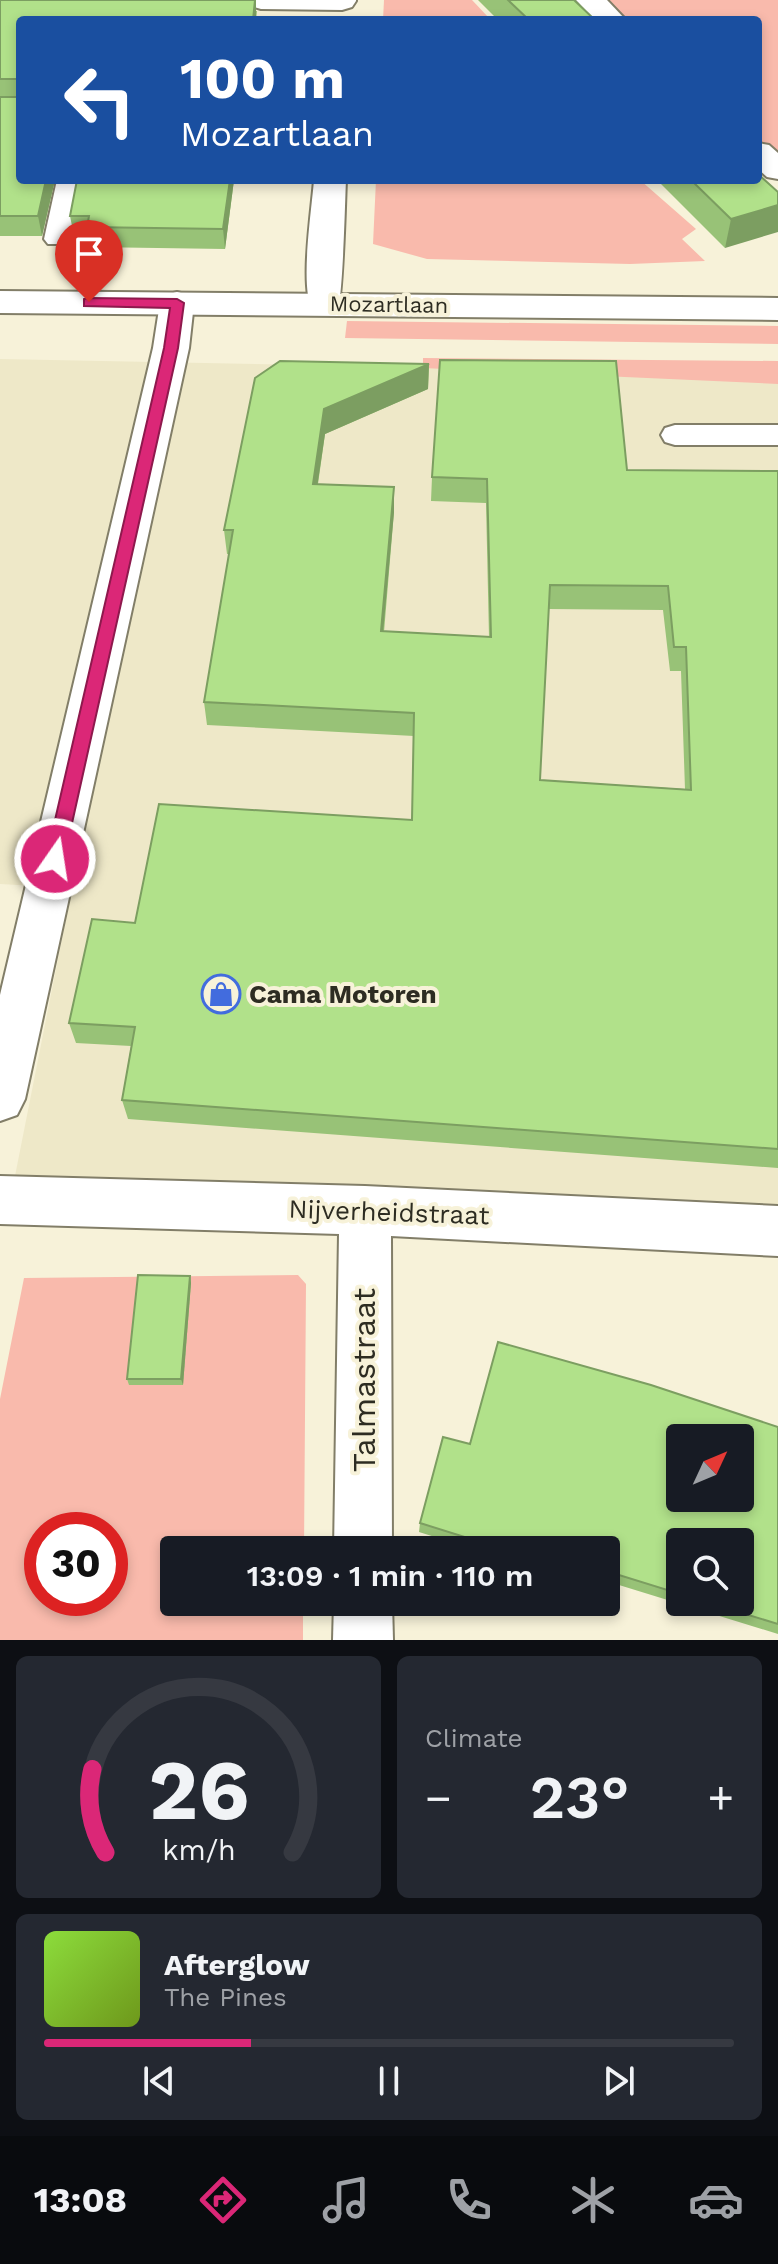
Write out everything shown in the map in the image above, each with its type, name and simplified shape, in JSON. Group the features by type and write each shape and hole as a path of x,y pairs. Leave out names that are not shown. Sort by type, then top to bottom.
{"street":[{"path":"261,0 342,0"},
{"path":"590,0 608,16"},
{"path":"762,156 778,170"},
{"path":"325,303 324,263 330,184"},
{"name":"Mozartlaan","path":"0,302 778,309"},
{"path":"0,1099 171,348 177,303"},
{"name":"Nijverheidstraat","path":"0,1200 365,1210 778,1231"},
{"name":"Talmastraat","path":"363,1536 365,1210"},
{"path":"363,1616 363,1640"}],"lane":[{"path":"57,239 68,184"},
{"path":"675,435 778,435"}],"shaded area":[{"path":"384,0 472,0 487,16 383,16"},
{"path":"594,0 778,0 778,164 762,150 762,16 612,16"},
{"path":"376,184 645,184 696,229 682,239 705,261 630,264 427,259 373,244"},
{"path":"347,321 778,326 778,344 345,338"},
{"path":"423,358 778,361 778,384 423,368"},
{"path":"0,359 778,374 778,1248 15,1176 72,888 0,884"},
{"path":"298,1275 306,1284 304,1536 160,1536 160,1616 303,1616 303,1640 0,1640 0,1399 24,1278"}],"building":[{"path":"0,0 255,0 253,16 16,16 16,79 0,79"},
{"path":"508,0 574,0 591,16 525,16"},
{"path":"0,97 16,97 16,184 45,184 38,216 0,216"},
{"path":"762,178 778,192 778,205 731,219 695,184 762,184"},
{"path":"76,184 229,184 223,229 87,227 89,216 70,216"},
{"path":"440,360 616,361 627,470 778,471 778,1149 122,1100 135,1027 69,1023 92,919 135,923 159,804 412,820 414,713 204,702 233,530 224,530 255,378 280,361 429,364 324,409 313,484 394,487 381,631 491,637 487,479 432,477","holes":["550,585 668,586 674,647 686,647 691,790 540,780"]},
{"path":"138,1275 190,1276 181,1379 127,1379"},
{"path":"498,1342 651,1385 778,1427 778,1624 752,1616 754,1528 666,1528 666,1590 620,1575 620,1536 461,1536 420,1523 443,1437 470,1444"}],"place":[{"name":"Cama Motoren","path":"221,994"}],"route":[{"path":"55,859 171,348 177,303 89,302"}]}
